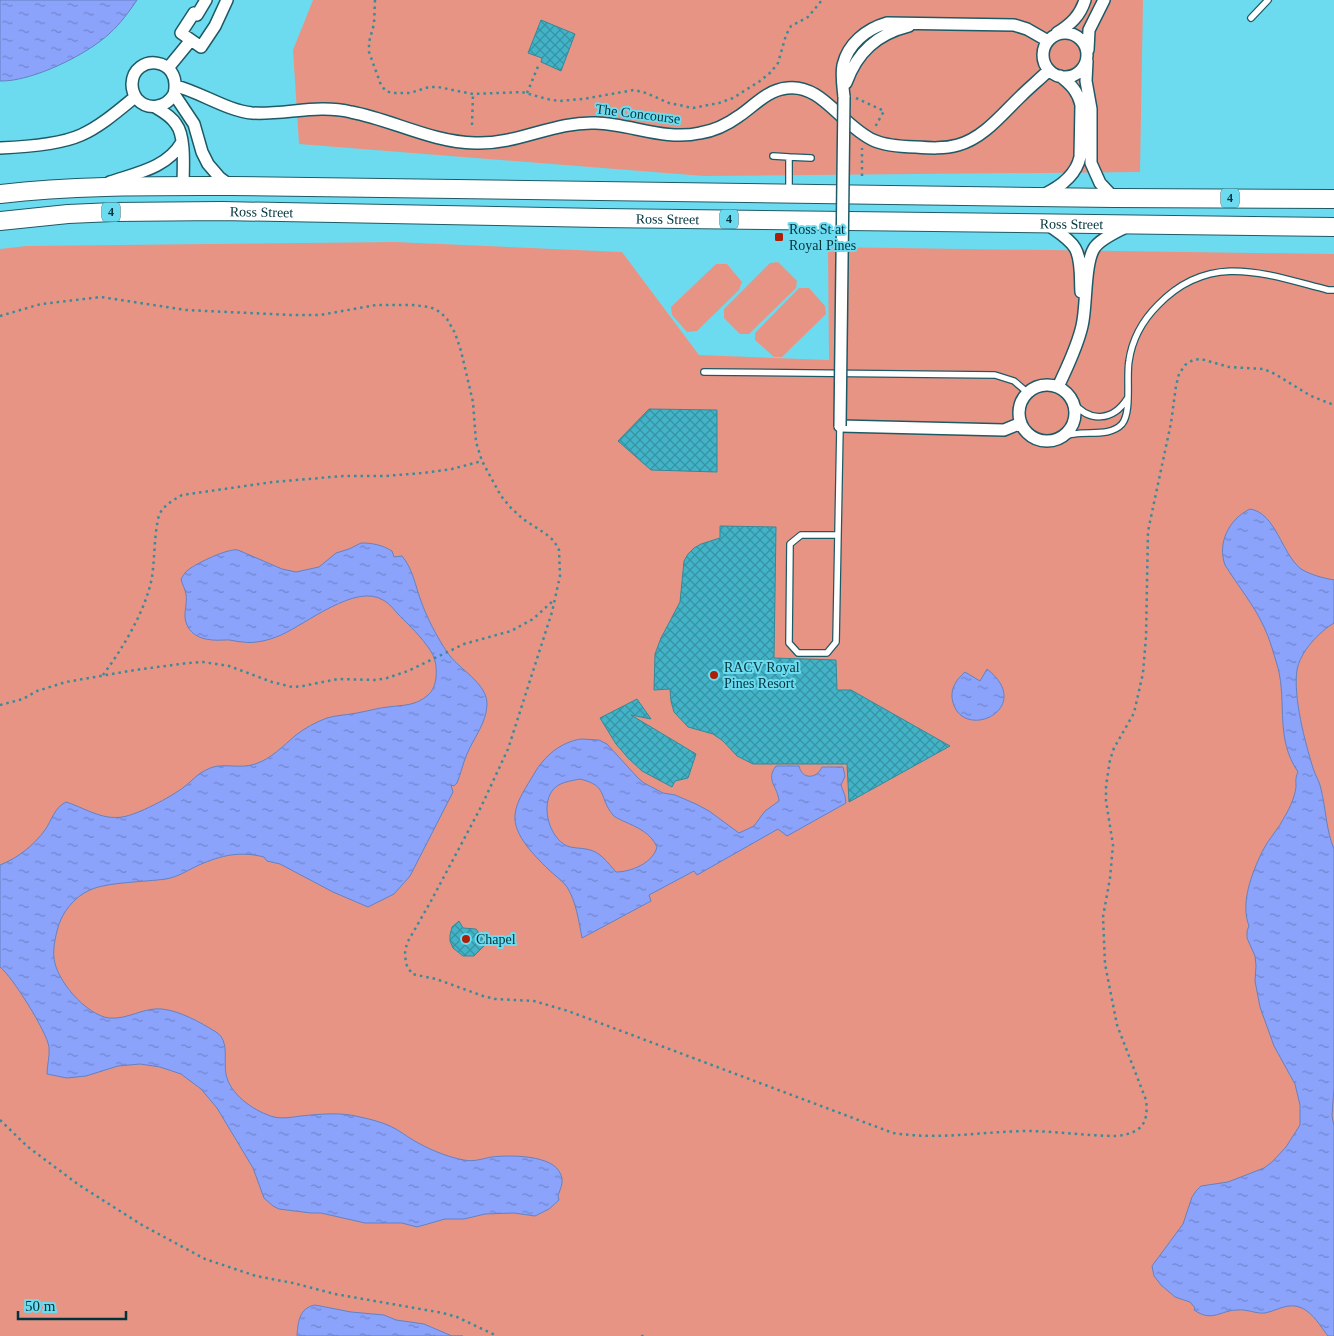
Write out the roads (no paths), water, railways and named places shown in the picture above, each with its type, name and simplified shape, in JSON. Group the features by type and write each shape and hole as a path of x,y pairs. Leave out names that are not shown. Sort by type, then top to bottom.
{"main road":[{"name":"Ross Street","path":"0,194 99,186 231,186 1114,198 1334,199"},
{"path":"183,186 189,194 222,211"},
{"name":"Ross Street","path":"0,221 105,212 222,211 601,218 1334,227"}],"street":[{"path":"197,15 206,0"},
{"path":"215,26 194,13 181,33 201,47 215,26 228,0"},
{"path":"1039,197 1064,183 1078,165 1080,157 1080,97 1067,81 1049,70 1043,56 1044,48 1052,37 1074,21 1081,11 1085,0"},
{"path":"1104,0 1090,30 1086,81 1091,109 1091,163 1100,183 1114,198"},
{"path":"1021,423 1008,430 840,426 850,97 846,85 850,71 866,48 883,35 897,29 920,24 1017,26 1052,37 1065,32 1074,34 1082,39 1087,56 1083,69 1077,74 1068,77 1060,76"},
{"path":"168,68 190,40"},
{"path":"183,186 182,142 178,125 165,113 155,107 144,104 135,97 132,89 134,74 146,64 161,64 168,68 175,78 175,90 194,124 202,152 208,164 220,178 231,186"},
{"name":"The Concourse","path":"175,90 190,90 242,111 264,113 321,108 348,111 374,117 438,139 472,144 511,141 544,130 583,123 625,126 652,132 680,135 700,133 737,118 763,97 773,92 786,88 800,88 819,96 855,129 879,144 933,148 958,145 976,136 1049,70"},
{"path":"155,107 166,103 175,90"},
{"path":"0,148 53,142 82,134 100,124 135,97"},
{"path":"99,186 164,162 177,151 182,142"},
{"path":"1047,224 1066,238 1078,255 1084,319"},
{"path":"1058,387 1078,343 1084,319 1089,262 1092,252 1100,242 1130,225"},
{"path":"1045,385 1058,387 1067,393 1073,402 1075,413 1073,424 1067,433 1060,438 1047,441 1038,440 1029,435 1021,423 1020,407 1028,393 1038,386 1045,385"}],"lane":[{"path":"1251,18 1268,0"},
{"path":"773,156 811,158"},
{"path":"789,157 789,193"},
{"path":"1060,438 1074,434 1106,432 1117,428 1125,419 1128,397 1129,359 1141,328 1149,314 1164,299 1187,282 1212,273 1240,271 1334,290"},
{"path":"704,372 989,375 1001,376 1014,381 1028,393"},
{"path":"1073,402 1083,414 1100,417 1124,404 1128,397"},
{"path":"838,535 801,535 790,544 789,643 798,653 827,653 836,642 838,535 840,426"}],"water":[{"path":"0,0 137,0 114,29 87,50 58,66 42,72 13,80 0,81"},
{"path":"1250,509 1259,512 1266,518 1294,562 1301,569 1317,576 1334,580 1334,623 1316,637 1302,656 1297,670 1296,681 1303,733 1320,786 1329,834 1334,849 1334,1088 1332,1116 1334,1126 1334,1336 1328,1336 1310,1314 1297,1306 1288,1306 1265,1313 1241,1310 1212,1316 1201,1314 1194,1310 1195,1308 1190,1302 1175,1297 1161,1285 1154,1276 1152,1266 1183,1224 1192,1197 1201,1186 1228,1182 1264,1168 1286,1147 1300,1125 1300,1105 1295,1084 1274,1046 1260,1007 1255,981 1255,956 1247,938 1249,926 1246,908 1248,888 1264,847 1280,825 1290,806 1298,772 1286,746 1278,668 1270,642 1260,619 1225,565 1223,557 1224,540 1227,532 1236,519"},
{"path":"361,543 385,547 392,551 394,557 402,556 411,572 429,621 447,652 478,683 486,697 486,712 482,724 467,754 457,783 454,786 451,785 453,792 410,876 394,894 368,907 333,892 280,864 267,861 264,857 247,854 215,859 170,878 97,887 84,893 65,912 59,924 54,944 56,967 66,986 74,995 91,1010 100,1015 116,1018 155,1009 169,1010 197,1021 216,1032 221,1036 225,1047 226,1072 230,1085 246,1103 267,1115 288,1118 323,1114 353,1115 387,1125 425,1146 458,1159 471,1161 491,1157 519,1156 550,1163 557,1168 562,1178 558,1196 559,1200 549,1209 535,1216 514,1213 485,1214 464,1219 445,1219 417,1227 402,1223 365,1223 321,1213 279,1209 264,1198 253,1168 217,1108 201,1089 181,1074 160,1067 140,1064 118,1066 86,1076 67,1078 47,1074 49,1047 47,1040 36,1017 20,992 0,967 0,865 19,855 36,841 56,811 66,802 107,817 128,816 171,796 212,767 249,766 261,762 277,752 303,730 327,718 414,703 428,695 435,682 436,670 433,655 419,636 389,604 372,596 345,601 281,635 257,642 202,638 193,633 187,625 185,617 186,594 181,579 192,567 205,560 227,551 238,550 282,569 296,572 319,567 336,553"},
{"path":"987,669 1000,684 1004,697 1000,708 991,716 980,720 968,719 958,712 952,698 954,687 957,680 965,672 980,681"},
{"path":"581,739 599,740 607,744 644,783 663,793 675,795 696,804 739,833 754,826 765,811 779,801 772,780 773,771 776,766 799,766 806,776 817,774 822,767 843,767 845,776 841,785 846,803 787,836 778,829 697,875 694,871 649,895 651,901 582,938 575,905 567,887 526,845 515,823 516,810 520,799 538,767 554,751","holes":["580,779 589,782 599,789 608,809 616,818 643,831 654,842 657,847 655,853 641,866 616,872 595,852 567,846 561,842 551,829 547,805 552,791 569,781"]},
{"path":"315,1305 351,1312 384,1315 396,1320 424,1324 452,1336 297,1336 300,1316 306,1309"}],"place":[{"name":"Ross St at Royal Pines","path":"779,237"},
{"name":"RACV Royal Pines Resort","path":"714,675"},
{"name":"Chapel","path":"466,939"}]}
